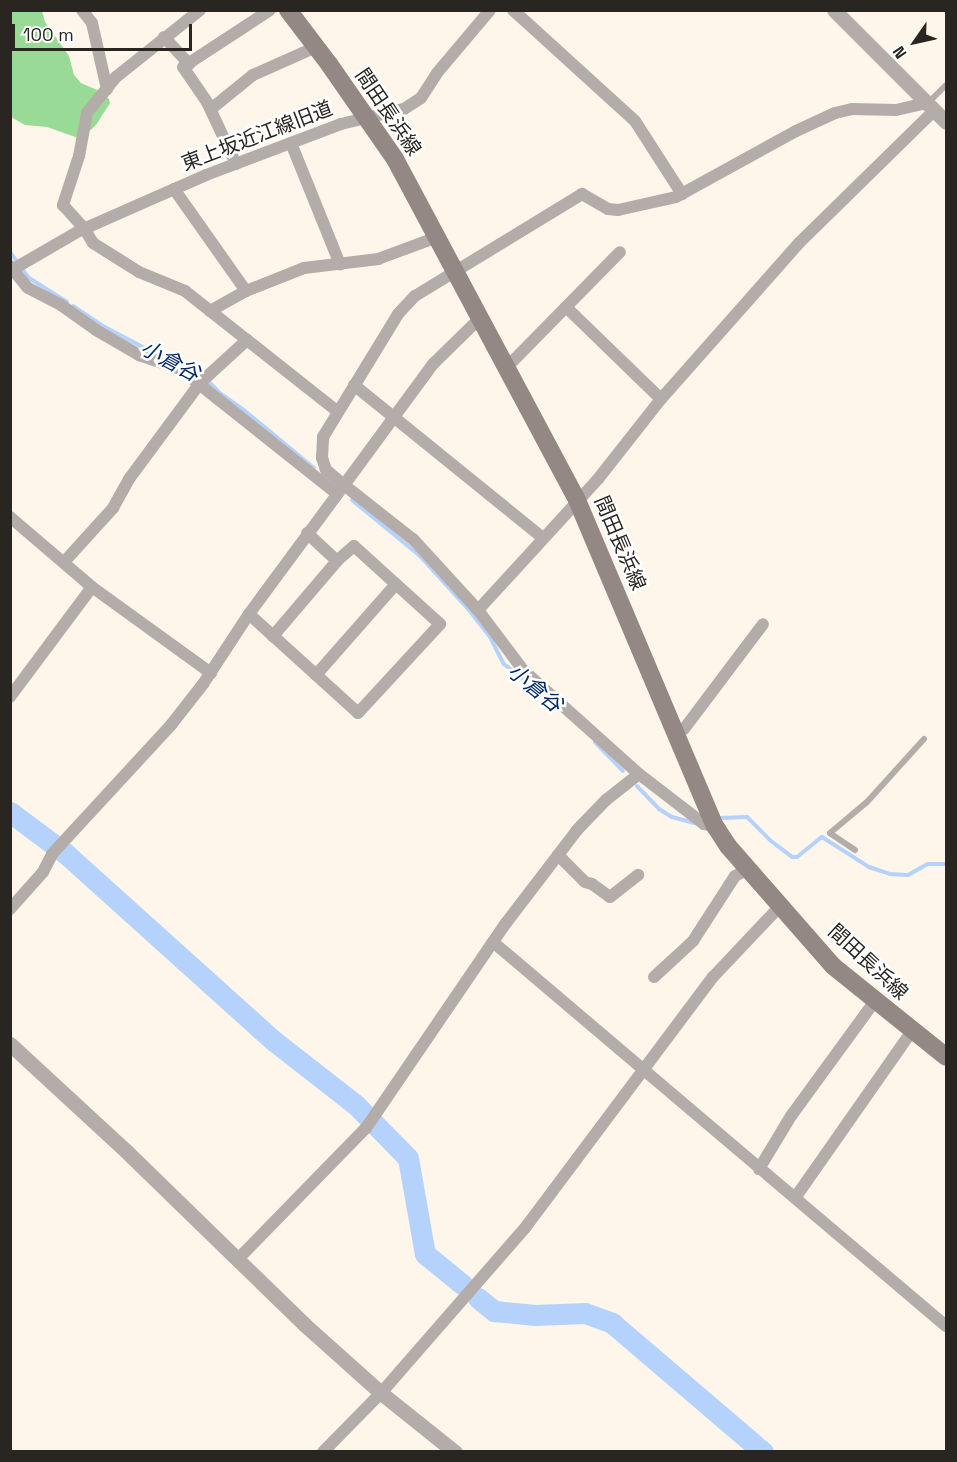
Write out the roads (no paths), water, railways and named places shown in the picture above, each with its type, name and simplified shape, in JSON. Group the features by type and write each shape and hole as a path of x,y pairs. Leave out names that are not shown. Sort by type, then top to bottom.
{"main road":[{"name":"間田長浜線","path":"288,10 395,159 577,500 715,826 728,846 833,966 946,1057"}],"street":[{"path":"82,10 92,23 107,89"},
{"path":"200,10 116,77 87,113 79,156 63,205 84,228 93,243 139,272 185,291 338,412"},
{"path":"237,164 211,109 183,68 270,10"},
{"name":"東上坂近江線旧道","path":"11,269 84,228 174,189 365,116 405,109 421,98 437,73 490,10"},
{"path":"513,10 635,121 682,194"},
{"path":"834,10 946,122"},
{"path":"164,37 189,64"},
{"path":"211,109 253,75 316,46"},
{"path":"340,489 326,470 322,458 323,437 398,314 415,296 455,270 582,194 608,209 618,210 682,194 796,131 835,113 852,110 931,107"},
{"path":"477,610 598,480 661,399 799,243 931,107"},
{"path":"291,143 340,264"},
{"path":"174,189 246,291"},
{"path":"210,311 246,291 304,268 378,260 437,237"},
{"path":"507,367 620,252"},
{"path":"11,269 28,288 61,305 96,330 139,355 180,369 340,489 414,540 477,610 523,670 639,774 704,824 715,826"},
{"path":"566,307 661,399"},
{"path":"10,909 42,872 52,854 64,840 171,725 211,673 249,614 307,533 433,364 480,318"},
{"path":"64,561 113,508 129,479 200,383 247,340"},
{"path":"354,385 543,538"},
{"path":"10,517 92,587 211,673"},
{"path":"307,533 337,561"},
{"path":"249,614 273,636 358,713 440,624 354,546 337,561 273,636"},
{"path":"316,675 396,584"},
{"path":"10,697 92,587"},
{"path":"676,734 684,729 763,624"},
{"path":"238,1259 377,1115 493,942 558,855 606,800 639,774"},
{"path":"558,855 585,882 592,884 610,897 638,875"},
{"path":"654,977 693,940 735,876 748,869"},
{"path":"323,1452 381,1393 525,1228 713,977 781,905"},
{"path":"493,942 643,1072 946,1326"},
{"path":"759,1169 791,1116 875,1001"},
{"path":"795,1198 912,1030"},
{"path":"10,1044 381,1393 454,1452"}],"lane":[{"path":"931,107 946,85"},
{"path":"855,850 830,833 867,802 924,739"}],"waterway":[{"name":"小倉谷","path":"10,252 29,278 67,302"},
{"name":"小倉谷","path":"73,306 101,325 152,352 175,358 201,374 221,394 314,468"},
{"name":"小倉谷","path":"352,500 419,555 469,610 490,637 504,664 538,691"},
{"name":"小倉谷","path":"595,742 623,771"},
{"name":"小倉谷","path":"637,786 659,809 672,817 694,823"},
{"path":"10,812 65,853 274,1041 356,1105 408,1158 425,1254 463,1285"},
{"name":"小倉谷","path":"720,818 747,817 771,841 792,857 797,857 822,837 869,867 890,874 908,875 928,864 946,864"},
{"path":"478,1298 494,1311 535,1315 585,1313 612,1323 763,1452"}]}
